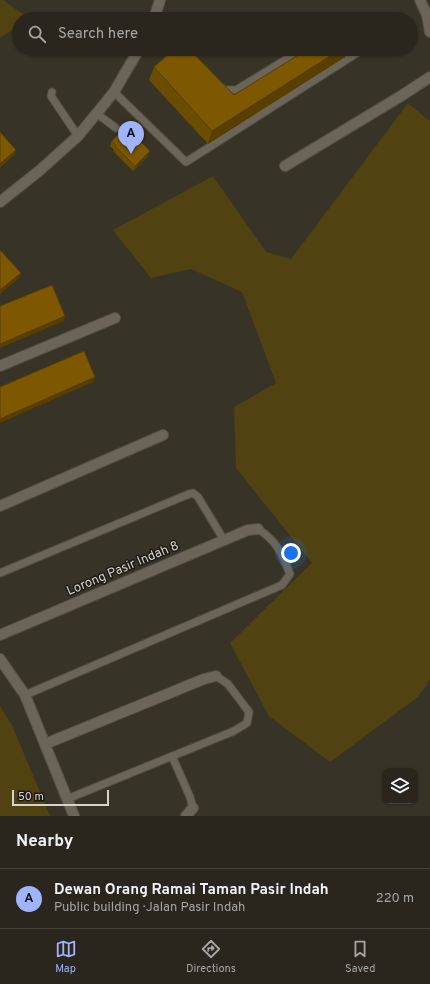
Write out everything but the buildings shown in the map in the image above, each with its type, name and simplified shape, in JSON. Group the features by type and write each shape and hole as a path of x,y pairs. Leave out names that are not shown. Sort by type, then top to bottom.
{"street":[{"path":"156,12 160,0"},
{"path":"420,0 427,15 430,32"},
{"path":"0,202 39,171 78,136 114,92 135,56"},
{"path":"285,166 430,77"},
{"path":"0,366 115,318"},
{"path":"0,506 163,435"},
{"name":"Lorong Pasir Indah 8","path":"0,635 248,530 258,529"},
{"path":"0,659 25,695 74,816"},
{"path":"46,744 204,679 216,676"},
{"path":"186,816 193,808"}],"lane":[{"path":"213,80 224,90 236,90 292,56"},
{"path":"114,92 186,162 354,56"},
{"path":"52,92 51,96 78,136"},
{"path":"96,113 116,128"},
{"path":"0,573 189,494 193,494 198,497 224,540"},
{"path":"25,695 282,585 290,574 282,553 268,536 258,529"},
{"path":"67,799 234,730 247,723 248,712 228,684 216,676"},
{"path":"172,756 190,797 193,808"}],"shaded area":[{"path":"0,0 3,0 20,12 12,12 12,30 0,38"},
{"path":"408,103 428,120 430,119 430,680 418,697 330,762 269,716 230,643 312,563 236,468 234,407 276,383 242,292 191,269 151,278 113,230 213,176 266,252 291,259"},
{"path":"0,706 12,725 50,816 0,816"}],"place":[{"name":"Dewan Orang Ramai Taman Pasir Indah","path":"131,154"}]}
